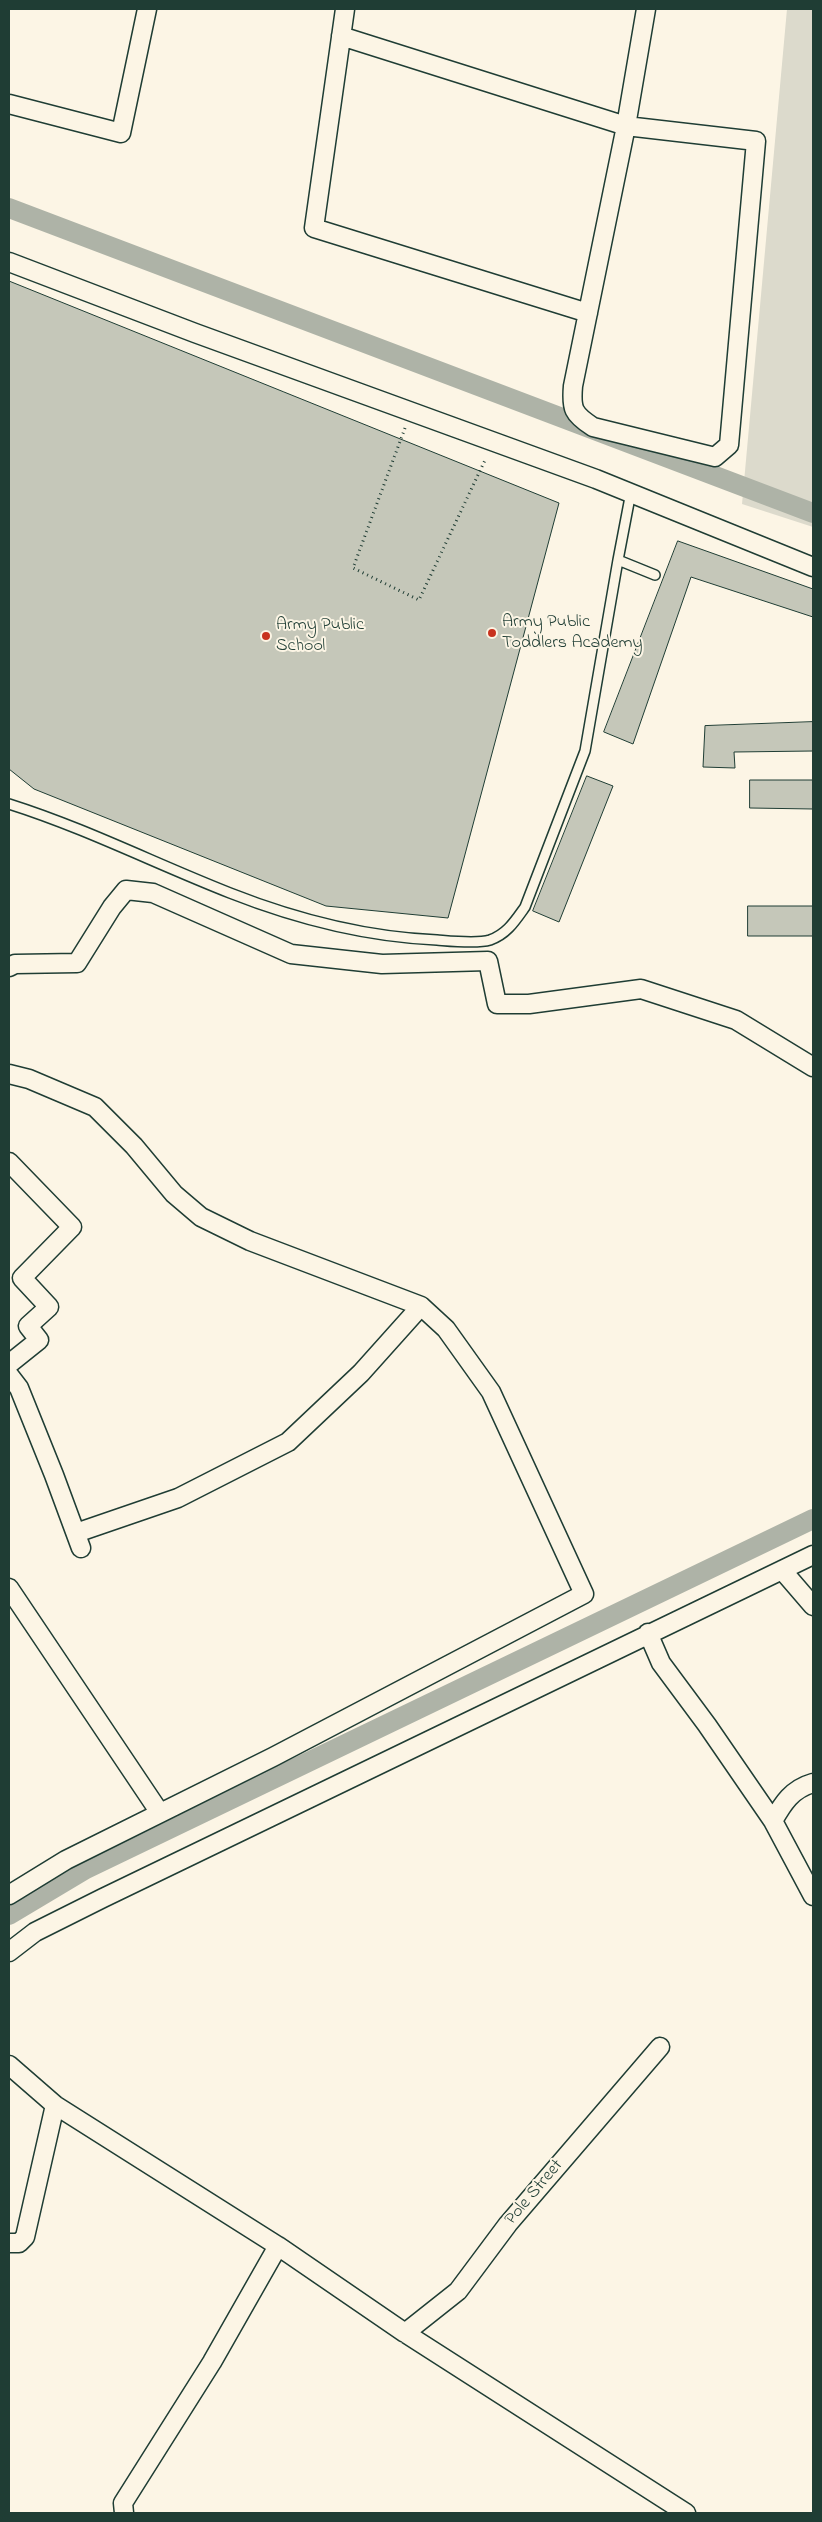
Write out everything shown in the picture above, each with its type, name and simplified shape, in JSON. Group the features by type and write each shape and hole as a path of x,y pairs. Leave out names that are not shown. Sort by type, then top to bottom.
{"street":[{"path":"9,104 121,133 147,9"},
{"path":"345,9 314,228 588,313"},
{"path":"341,36 626,126 756,141 729,444 715,457 593,427 580,418 572,406 572,396 626,126 646,9"},
{"path":"10,265 631,492 813,568"},
{"path":"9,967 15,964 77,963 112,907 126,890 154,893 290,954 382,964 488,961 497,1004 529,1004 641,989 736,1020 813,1067"},
{"path":"9,1074 29,1079 95,1107 134,1146 174,1194 201,1217 250,1241 421,1306 446,1329 491,1392 584,1594 273,1757 66,1860 9,1895"},
{"path":"9,1162 72,1227 22,1278 49,1307 28,1326 39,1340 9,1364"},
{"path":"9,1375 18,1388 78,1541 178,1498 288,1442 361,1373 421,1306"},
{"path":"9,1952 36,1932 648,1633 813,1555"},
{"path":"782,1570 813,1606"},
{"path":"9,1588 160,1813"},
{"path":"648,1633 661,1663 707,1725 773,1821 813,1896"},
{"path":"773,1821 784,1801 797,1790 813,1783"},
{"name":"Pole Street","path":"405,2333 458,2291 508,2224 660,2047"},
{"path":"9,2065 55,2104 278,2246 405,2333 686,2513"},
{"path":"9,2244 19,2243 26,2237 55,2104"},
{"path":"124,2513 123,2503 212,2362 278,2246"}],"lane":[{"path":"9,804 60,820 230,893 277,910 354,930 411,939 488,940 509,929 525,907 585,751 631,492"},
{"path":"618,560 655,574"}],"path":[{"path":"411,411 353,568 419,600 494,441"}],"shaded area":[{"path":"787,9 813,9 813,527 742,504"}],"building":[{"name":"Army Public School","path":"9,281 559,503 448,918 326,906 34,789 9,769"},
{"path":"678,541 813,589 813,617 691,577 633,744 604,732"},
{"path":"813,722 813,751 734,752 735,768 703,767 705,726"},
{"path":"587,776 613,786 559,922 533,911"},
{"path":"750,780 813,780 813,809 750,808"},
{"path":"748,906 813,906 813,936 748,936"}],"waterway":[{"path":"9,208 813,513"},
{"path":"9,1915 86,1869 813,1519"}],"place":[{"name":"Army Public Toddlers Academy","path":"492,633"},
{"name":"Army Public School","path":"266,636"}]}
